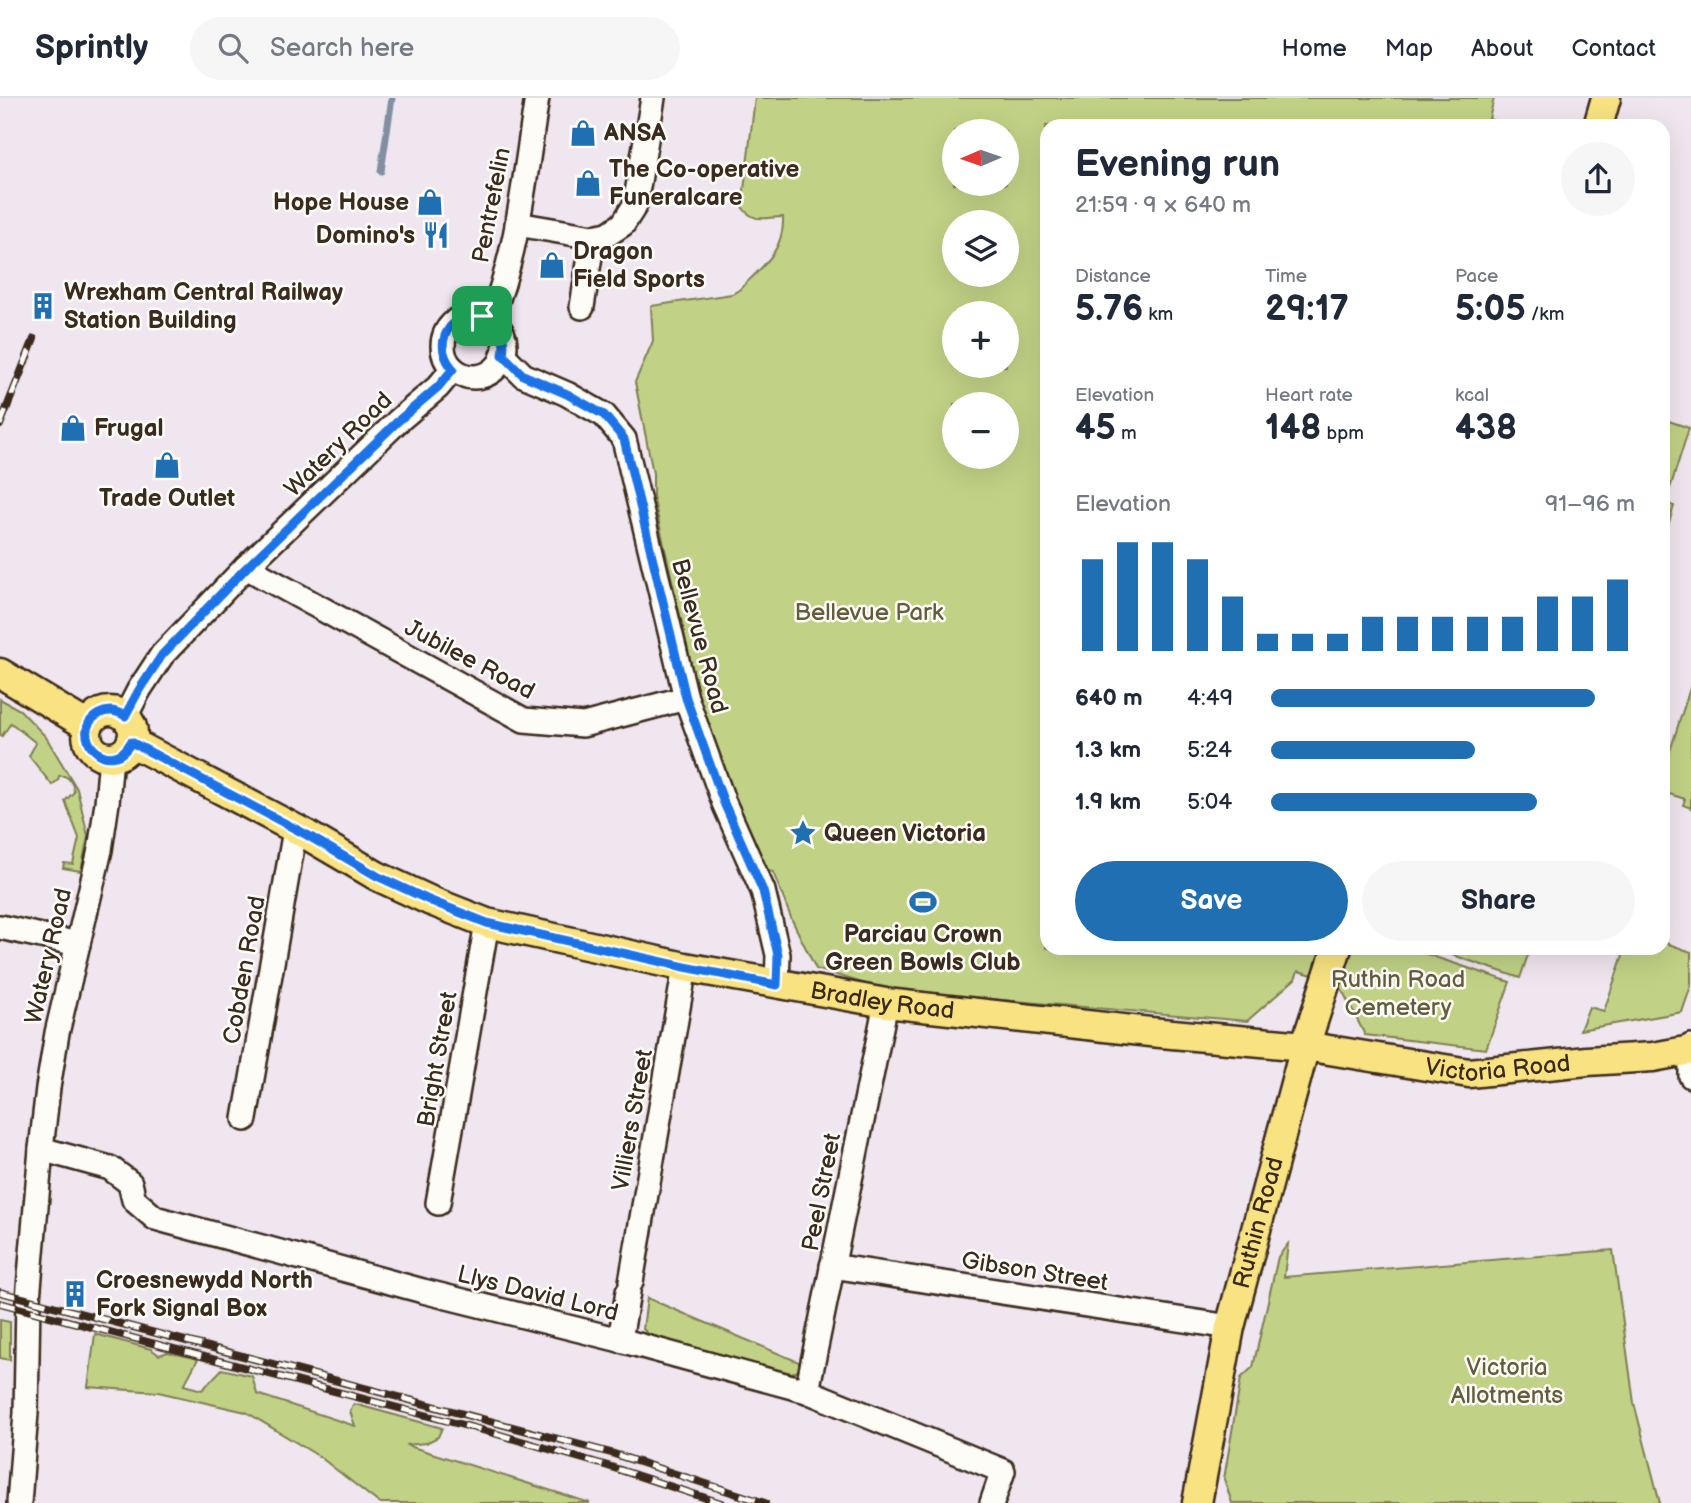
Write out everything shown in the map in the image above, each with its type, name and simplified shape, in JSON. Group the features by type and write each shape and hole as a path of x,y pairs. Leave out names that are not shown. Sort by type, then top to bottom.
{"main road":[{"path":"1600,119 1606,98"},
{"path":"0,673 88,726"},
{"path":"104,711 112,711 122,738 104,756 91,747 88,726 92,719 104,711"},
{"name":"Bradley Road","path":"122,738 307,835 377,876 487,923 685,967 886,1003 1305,1046"},
{"name":"Ruthin Road","path":"1197,1503 1230,1327 1305,1046 1336,955"},
{"name":"Victoria Road","path":"1305,1046 1469,1073 1587,1061 1691,1056"}],"street":[{"name":"Pentrefelin","path":"490,320 500,295 517,224 537,98"},
{"path":"517,224 593,237 608,234 623,225 635,205 653,98"},
{"path":"582,307 593,237"},
{"path":"472,315 490,320 503,335 505,345 498,364 482,376 472,377 453,369 444,354 444,337 448,329 454,322 472,315"},
{"name":"Bellevue Road","path":"503,355 523,375 567,394 604,415 624,439 686,698 724,803 763,891 778,955 777,985"},
{"name":"Watery Road","path":"19,1503 26,1413 28,1299 48,1088 57,1033 100,850 107,803 122,738 139,690 162,655 246,568 398,421 438,387 453,369"},
{"name":"Jubilee Road","path":"246,568 524,720 583,725 686,698"},
{"name":"Cobden Road","path":"245,1119 295,830"},
{"name":"Bright Street","path":"438,1203 487,923"},
{"path":"0,927 78,944"},
{"name":"Villiers Street","path":"620,1340 685,967"},
{"name":"Peel Street","path":"807,1391 886,1003"},
{"name":"Llys David Lord","path":"41,1149 110,1168 130,1183 134,1200 155,1219 807,1391 1003,1471 992,1503"},
{"name":"Gibson Street","path":"832,1266 1230,1327"}],"green space":[{"name":"Bellevue Park","path":"755,98 1494,98 1489,119 1040,119 1040,955 1319,955 1313,975 1298,971 1295,979 1247,1021 886,990 816,969 773,872 764,870 733,798 698,695 653,496 653,473 635,382 653,341 651,306 732,294 770,258 780,240 783,217 751,216 742,207"},
{"path":"1670,421 1689,428 1670,489"},
{"path":"1691,685 1691,808 1683,805 1685,799 1670,794 1670,751"},
{"path":"0,699 20,710 46,737 77,789 88,836 81,871 63,868 64,863 73,864 79,838 65,801 74,792 71,783 68,778 59,776 52,785 29,756 36,743 11,723 2,736 0,734"},
{"path":"1670,944 1691,952 1691,986 1682,1012 1580,1030 1589,1007 1604,1011 1623,955 1670,955"},
{"name":"Ruthin Road Cemetery","path":"1349,955 1429,955 1510,982 1486,1049 1365,1035 1340,986"},
{"path":"1453,955 1528,955 1520,978"},
{"name":"Victoria Allotments","path":"1288,1244 1284,1277 1613,1250 1634,1403 1660,1503 1232,1503 1224,1479 1241,1378 1253,1367 1278,1257"},
{"path":"647,1298 806,1365 800,1371 790,1373 653,1338 643,1329"},
{"path":"0,1320 10,1322 10,1360 0,1358"},
{"path":"95,1334 151,1349 159,1355 168,1352 198,1359 184,1385 202,1390 222,1369 252,1376 257,1394 355,1426 350,1411 354,1404 442,1428 438,1437 426,1443 406,1445 590,1503 379,1503 320,1457 246,1412 158,1392 88,1387"}],"waterway":[{"path":"381,171 392,98"}],"railway":[{"path":"0,425 34,339"},
{"path":"0,1292 611,1453 765,1503"},
{"path":"0,1303 497,1434 721,1503"}],"place":[{"name":"ANSA","path":"583,133"},
{"name":"The Co-operative Funeralcare","path":"588,183"},
{"name":"Hope House","path":"430,202"},
{"name":"Domino's","path":"436,235"},
{"name":"Dragon Field Sports","path":"552,265"},
{"name":"Wrexham Central Railway Station Building","path":"43,306"},
{"name":"Frugal","path":"73,428"},
{"name":"Trade Outlet","path":"167,465"},
{"name":"Queen Victoria","path":"803,833"},
{"name":"Parciau Crown Green Bowls Club","path":"923,902"},
{"name":"Croesnewydd North Fork Signal Box","path":"75,1294"}],"route":[{"path":"472,315 482,316 498,327 505,345 503,355 523,375 567,394 604,415 624,439 686,698 724,803 763,891 778,955 777,985 487,923 377,876 307,835 131,742 123,752 111,757 104,756 91,747 87,733 92,719 104,711 125,716 162,655 246,568 398,421 438,387 453,369 447,362 443,345 444,337 454,322 472,315"}]}
